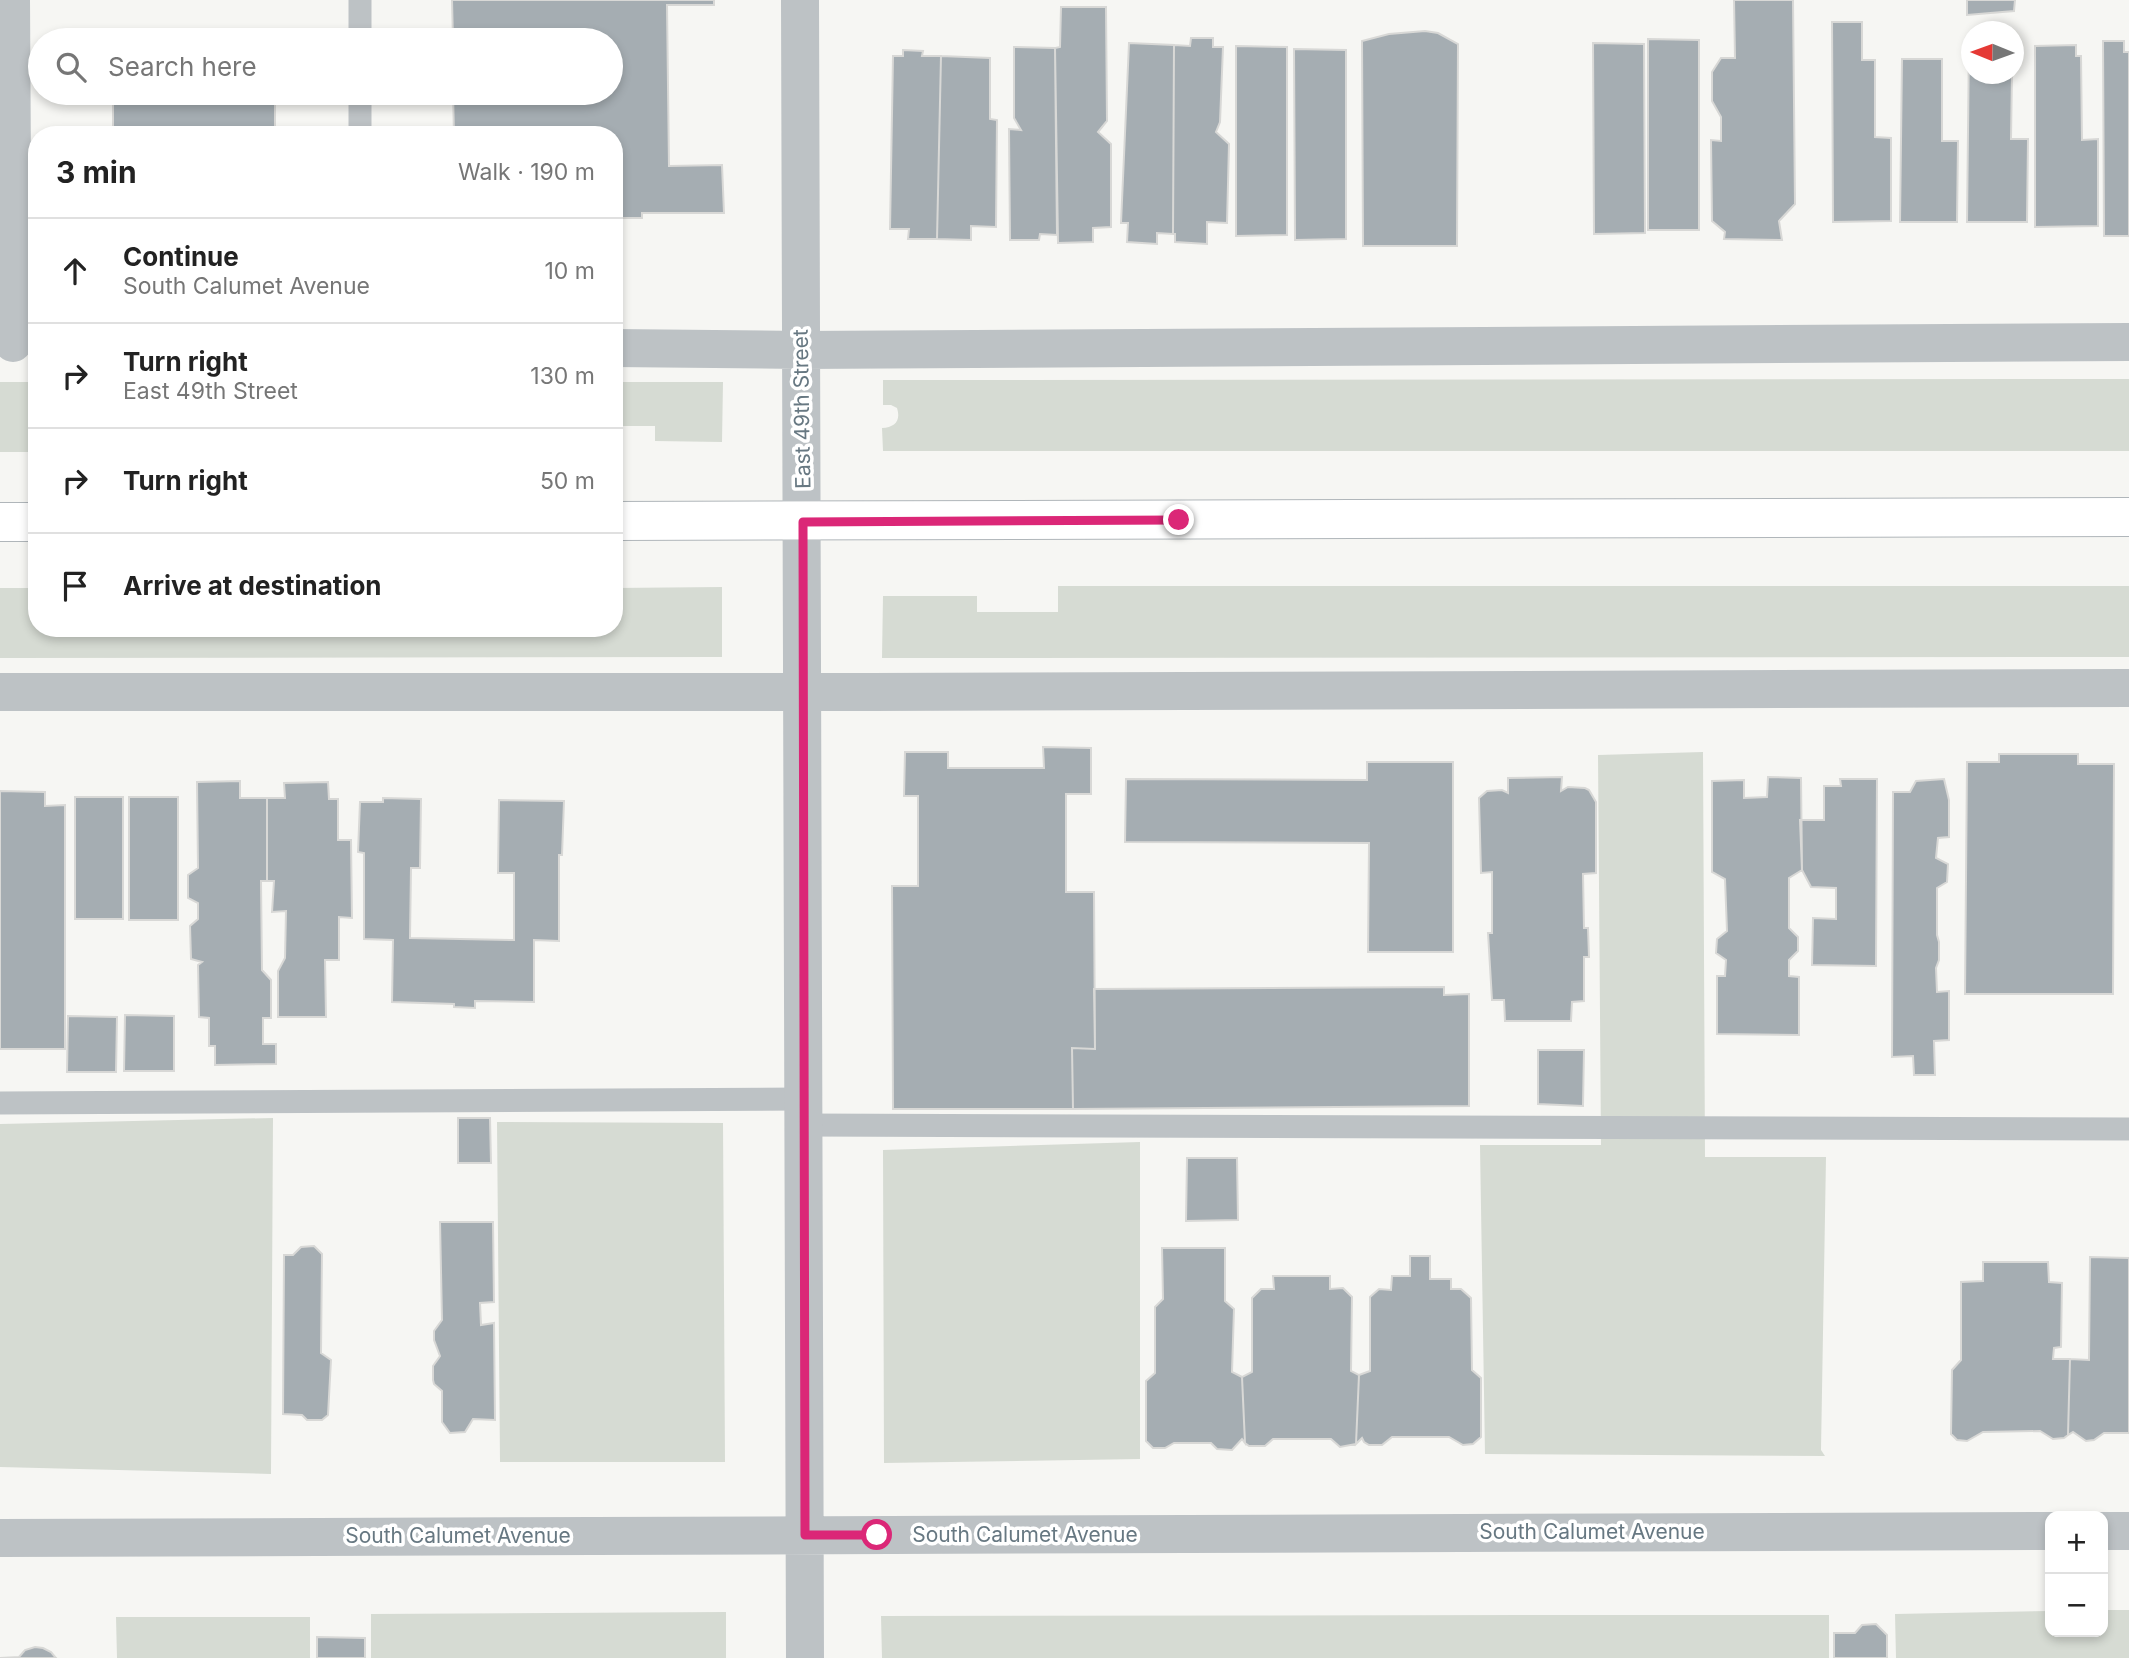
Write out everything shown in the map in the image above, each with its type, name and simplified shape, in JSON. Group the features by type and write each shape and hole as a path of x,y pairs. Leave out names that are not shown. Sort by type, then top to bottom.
{"street":[{"path":"11,0 16,343"},
{"name":"East 49th Street","path":"800,0 805,1658"},
{"path":"623,348 801,350 2129,342"},
{"path":"623,521 2129,517"},
{"path":"0,522 28,522"},
{"path":"0,692 2129,688"},
{"name":"South Calumet Avenue","path":"0,1538 2045,1531"},
{"path":"2108,1531 2129,1531"}],"lane":[{"path":"360,0 360,28"},
{"path":"360,105 360,126"},
{"path":"0,1103 2129,1129"}],"shaded area":[{"path":"2129,379 2129,451 883,451 882,428 894,425 898,416 897,408 883,405 883,380"},
{"path":"0,382 28,382 28,452 0,452"},
{"path":"623,382 723,382 722,442 655,441 655,426 623,426"},
{"path":"1058,586 2129,586 2129,657 882,658 883,596 977,596 977,612 1058,612"},
{"path":"722,587 722,657 0,658 0,588 28,588 28,637 623,637 623,588"},
{"path":"1703,752 1705,1157 1826,1157 1821,1450 1825,1456 1485,1454 1480,1145 1601,1145 1598,755"},
{"path":"273,1118 271,1474 0,1467 0,1124"},
{"path":"497,1122 723,1123 725,1462 500,1462"},
{"path":"1140,1142 1140,1459 884,1463 883,1150"},
{"path":"2108,1610 2129,1610 2129,1658 1896,1658 1895,1614 2045,1611 2045,1637 2108,1637"},
{"path":"726,1612 726,1658 371,1658 371,1614"},
{"path":"1829,1615 1829,1658 882,1658 881,1616"},
{"path":"116,1617 310,1617 310,1658 117,1658"}],"building":[{"path":"452,0 714,0 714,5 667,5 669,166 722,165 724,213 642,213 642,218 623,218 623,126 454,126 453,105 623,105 623,28 453,28"},
{"path":"1734,0 1793,0 1795,204 1779,221 1782,240 1724,239 1725,232 1712,221 1711,140 1721,141 1721,117 1712,101 1712,72 1721,58 1735,58"},
{"path":"1967,0 2015,0 2014,11 1967,15"},
{"path":"1061,7 1106,7 1107,121 1098,132 1111,144 1111,227 1093,228 1093,242 1058,243 1055,48 1060,47"},
{"path":"1832,22 1862,22 1862,60 1875,60 1875,137 1891,138 1891,221 1833,222"},
{"path":"1425,31 1438,33 1458,44 1457,246 1363,246 1362,41 1389,34"},
{"path":"1191,38 1213,38 1213,47 1223,47 1220,122 1216,132 1229,144 1227,223 1207,222 1207,244 1175,242 1173,234 1174,45 1190,46"},
{"path":"1648,39 1699,40 1699,230 1648,230"},
{"path":"2103,41 2124,41 2124,52 2129,52 2129,236 2104,236"},
{"path":"1129,43 1174,45 1173,234 1157,233 1157,244 1127,242 1128,223 1121,223"},
{"path":"1593,43 1644,44 1645,233 1594,234"},
{"path":"2076,45 2076,56 2081,56 2082,140 2098,139 2098,226 2035,227 2035,46"},
{"path":"1236,46 1287,47 1287,235 1236,236"},
{"path":"1014,47 1055,48 1057,235 1040,234 1039,240 1010,240 1009,129 1021,130 1014,118"},
{"path":"1294,49 1346,50 1346,239 1295,240"},
{"path":"903,50 923,51 922,56 941,56 937,239 908,239 909,229 890,229 893,56 903,56"},
{"path":"941,56 990,58 990,119 997,120 996,227 971,226 971,240 937,239"},
{"path":"1902,59 1942,59 1942,141 1958,141 1957,222 1900,222"},
{"path":"1969,84 2012,84 2011,139 2028,139 2027,222 1967,222"},
{"path":"113,105 275,105 275,126 113,126"},
{"path":"1043,747 1091,748 1091,794 1066,794 1066,892 1094,892 1095,1049 1072,1048 1073,1109 893,1109 892,886 918,886 918,796 904,796 905,752 948,752 948,768 1044,768"},
{"path":"1999,754 2078,754 2078,764 2114,764 2113,994 1965,994 1967,762 1999,762"},
{"path":"1367,762 1453,762 1453,952 1368,952 1369,843 1125,842 1126,779 1367,780"},
{"path":"1562,777 1561,791 1568,787 1585,788 1596,802 1596,873 1583,874 1584,928 1588,928 1589,957 1584,957 1584,1001 1572,1002 1571,1021 1505,1021 1504,1000 1492,1000 1488,933 1492,933 1492,872 1481,873 1479,798 1487,791 1502,790 1508,793 1508,778"},
{"path":"1768,777 1801,778 1802,870 1789,878 1789,928 1798,937 1798,951 1789,960 1789,976 1799,977 1799,1035 1717,1034 1717,976 1725,976 1726,960 1716,953 1717,939 1727,931 1725,879 1712,872 1712,781 1744,780 1744,798 1767,797"},
{"path":"1840,779 1877,779 1876,966 1812,965 1813,918 1836,919 1836,888 1811,887 1802,870 1800,820 1824,820 1824,786 1841,786"},
{"path":"1944,779 1949,800 1949,837 1938,838 1936,858 1948,864 1947,882 1937,888 1939,960 1936,968 1937,992 1949,991 1949,1040 1934,1041 1935,1075 1914,1075 1913,1056 1892,1057 1893,792 1910,792 1916,781"},
{"path":"240,781 240,798 267,798 267,881 261,881 262,970 271,980 271,1018 263,1018 263,1044 276,1044 276,1064 215,1065 215,1046 209,1046 209,1018 199,1017 198,965 202,962 191,959 190,926 198,919 198,903 188,898 188,875 198,868 197,782"},
{"path":"328,782 329,799 338,799 338,840 351,840 352,918 339,917 339,960 325,960 326,1017 278,1017 278,971 285,958 286,911 272,912 274,881 267,881 267,798 285,798 284,783"},
{"path":"0,791 45,792 45,806 65,805 65,1049 0,1049"},
{"path":"75,797 123,797 123,919 75,919"},
{"path":"129,797 178,797 178,920 129,920"},
{"path":"383,798 421,799 420,868 411,868 410,938 514,940 514,873 498,873 499,800 564,801 562,855 559,855 559,941 534,940 534,1002 475,1001 475,1008 454,1007 454,1004 392,1002 393,940 364,939 364,853 358,852 360,802 383,802"},
{"path":"1444,987 1444,995 1469,994 1469,1106 1073,1109 1072,1048 1095,1049 1094,989"},
{"path":"125,1015 174,1016 174,1071 124,1071"},
{"path":"68,1016 117,1017 116,1072 67,1072"},
{"path":"1538,1050 1584,1050 1583,1106 1538,1104"},
{"path":"458,1118 490,1118 491,1163 458,1163"},
{"path":"1187,1158 1237,1158 1238,1220 1186,1221"},
{"path":"440,1222 493,1222 494,1302 480,1303 481,1325 494,1323 495,1420 473,1419 465,1432 450,1433 442,1422 442,1391 433,1380 433,1366 440,1356 434,1340 434,1331 442,1320"},
{"path":"314,1246 322,1254 321,1353 331,1360 328,1415 322,1420 307,1420 302,1415 283,1414 284,1255 293,1255 301,1247"},
{"path":"1162,1248 1225,1248 1225,1301 1234,1309 1232,1372 1242,1377 1245,1443 1242,1439 1232,1450 1217,1449 1211,1443 1174,1443 1165,1448 1153,1448 1146,1441 1146,1381 1155,1373 1155,1307 1163,1299"},
{"path":"1410,1256 1430,1256 1430,1279 1451,1279 1451,1289 1461,1289 1471,1298 1472,1370 1481,1378 1481,1437 1473,1444 1463,1445 1449,1437 1392,1437 1382,1445 1369,1445 1362,1438 1356,1444 1359,1375 1370,1371 1370,1297 1379,1289 1391,1290 1392,1276 1410,1276"},
{"path":"2090,1257 2129,1258 2129,1433 2104,1433 2094,1440 2086,1441 2073,1432 2068,1435 2070,1359 2089,1360"},
{"path":"1983,1262 2048,1262 2049,1282 2062,1283 2061,1347 2054,1348 2053,1359 2070,1359 2068,1435 2064,1438 2053,1439 2040,1431 1983,1432 1967,1441 1957,1440 1951,1434 1952,1370 1961,1360 1961,1282 1983,1281"},
{"path":"1273,1276 1330,1276 1330,1289 1343,1288 1352,1297 1351,1371 1359,1375 1356,1444 1340,1447 1331,1439 1273,1439 1265,1446 1249,1446 1245,1443 1242,1377 1252,1372 1252,1298 1261,1289 1274,1289"},
{"path":"1876,1624 1887,1635 1887,1658 1834,1658 1834,1633 1855,1633 1862,1625"},
{"path":"317,1637 365,1638 365,1658 317,1658"},
{"path":"35,1647 51,1652 56,1658 0,1658 19,1657 25,1650"}],"route":[{"path":"877,1535 805,1535 803,522 1179,520"}]}
